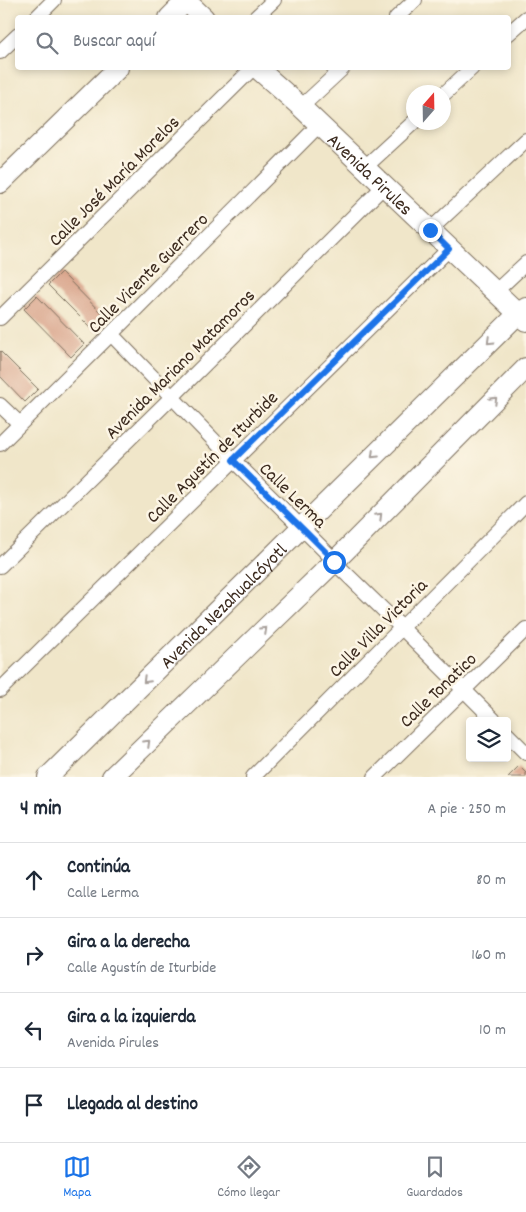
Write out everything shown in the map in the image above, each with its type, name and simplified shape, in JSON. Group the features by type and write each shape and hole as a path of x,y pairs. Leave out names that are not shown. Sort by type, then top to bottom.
{"main road":[{"path":"172,15 185,0 201,15"},
{"path":"0,183 116,70"},
{"name":"Avenida Pirules","path":"259,70 301,107 495,292 523,314"},
{"name":"Avenida Nezahualcóyotl","path":"48,777 301,527 523,314"},
{"path":"112,777 334,562 526,368"}],"street":[{"path":"39,15 54,0"},
{"path":"258,15 274,0"},
{"path":"399,15 415,0"},
{"path":"511,31 526,18"},
{"path":"0,52 15,38"},
{"name":"Calle José María Morelos","path":"0,318 251,70"},
{"path":"301,107 341,70"},
{"path":"451,88 470,70"},
{"name":"Calle Vicente Guerrero","path":"0,444 319,125"},
{"path":"364,168 406,129"},
{"path":"430,230 526,140"},
{"name":"Avenida Mariano Matamoros","path":"0,566 384,186"},
{"name":"Calle Agustín de Iturbide","path":"0,690 449,249"},
{"path":"495,292 526,263"},
{"name":"Calle Lerma","path":"111,334 233,460 490,717"},
{"path":"0,404 20,424"},
{"name":"Calle Villa Victoria","path":"253,777 526,503"},
{"name":"Calle Tonatico","path":"375,777 526,628"},
{"path":"511,738 526,753"}],"building":[{"path":"61,272 108,320 95,332 48,285"},
{"path":"37,296 84,344 71,357 24,309"},
{"path":"0,351 38,389 25,402 0,376"},
{"path":"519,766 526,773 526,777 508,777"}],"route":[{"path":"334,562 233,460 449,249 430,230"}]}
